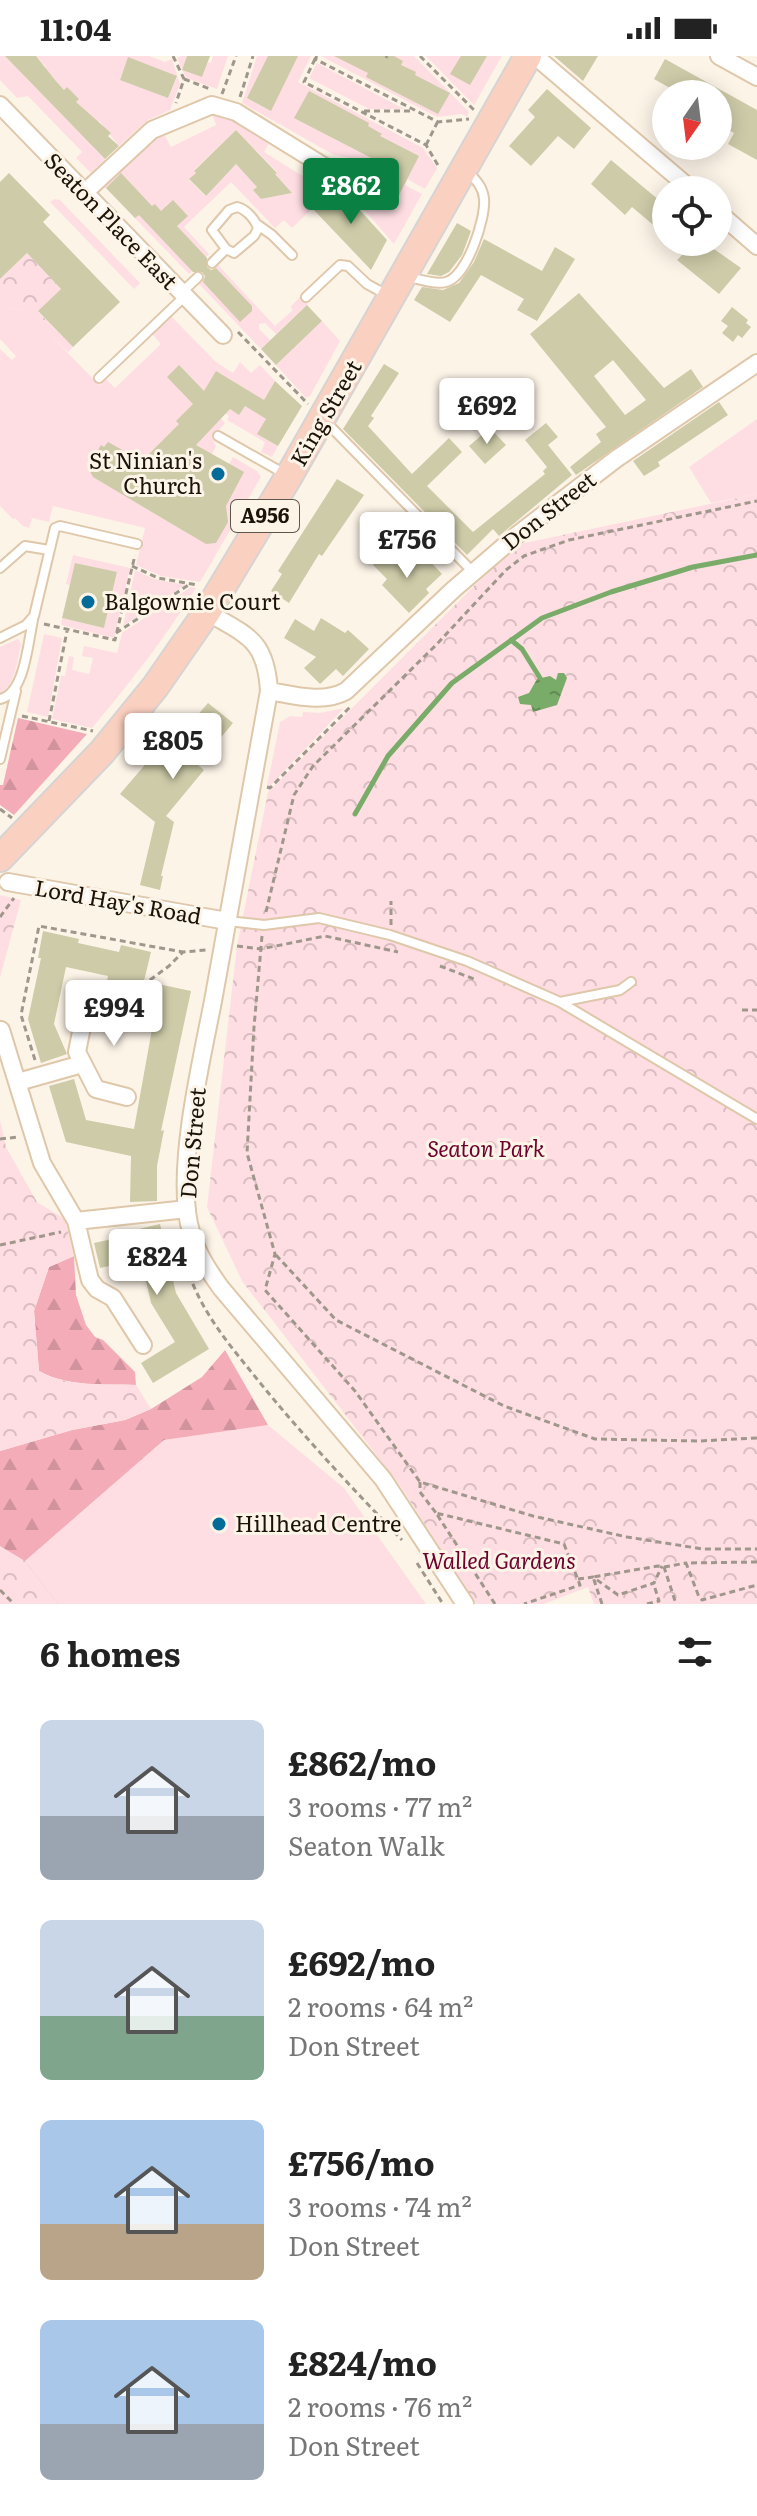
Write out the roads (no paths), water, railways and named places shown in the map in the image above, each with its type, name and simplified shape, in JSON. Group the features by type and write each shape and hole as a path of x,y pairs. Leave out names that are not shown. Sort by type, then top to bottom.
{"main road":[{"name":"King Street","path":"10,875 46,812 114,736 174,661 214,601 459,179 485,121 528,56"}],"street":[{"path":"535,56 676,176"},
{"path":"719,56 757,77"},
{"path":"84,193 152,130 212,105 226,104 330,170"},
{"name":"Seaton Place East","path":"0,105 223,335"},
{"path":"732,224 757,246"},
{"name":"Don Street","path":"269,691 323,698 339,695 352,687 473,572 616,459 757,363"},
{"name":"Don Street","path":"214,601 257,645 267,666 269,691 196,1092 186,1167 191,1237 201,1261 383,1479 465,1604"},
{"name":"Lord Hay's Road","path":"10,875 227,921"},
{"path":"89,992 77,1049 82,1064 96,1089 127,1097"},
{"path":"1,1030 42,1163 78,1227 93,1285 113,1298 143,1345"},
{"path":"18,1082 82,1064"},
{"path":"78,1227 187,1209"}],"lane":[{"path":"306,297 337,267 345,264 367,284 397,287 446,282 458,275 484,221 484,196 479,182 459,179"},
{"path":"258,225 257,233 234,253 226,249 212,230 229,210 240,207 292,255"},
{"path":"212,263 226,249"},
{"path":"99,378 198,277"},
{"path":"322,419 473,572"},
{"path":"218,436 289,476"},
{"path":"0,759 53,531 60,526 137,544"},
{"path":"0,568 25,546 49,550"},
{"path":"0,638 33,619"},
{"path":"0,699 11,695 17,686"},
{"path":"227,921 264,925 319,918 390,935 467,961 560,1002 757,1119"},
{"path":"560,1002 620,990 631,982"}],"water":[{"path":"558,673 564,673 567,678 557,705 533,712 531,705 520,704 518,697 529,693 537,679 550,676 556,680"}],"waterway":[{"path":"355,814 388,756 452,683 542,618 611,592 693,567 757,555"},
{"path":"511,640 522,649 540,678"}],"place":[{"name":"St Ninian's Church","path":"218,474"},
{"name":"Balgownie Court","path":"88,602"},
{"name":"Hillhead Centre","path":"219,1524"}],"park label":[{"name":"Seaton Park","path":"486,1149"},
{"name":"Walled Gardens","path":"499,1561"}]}
